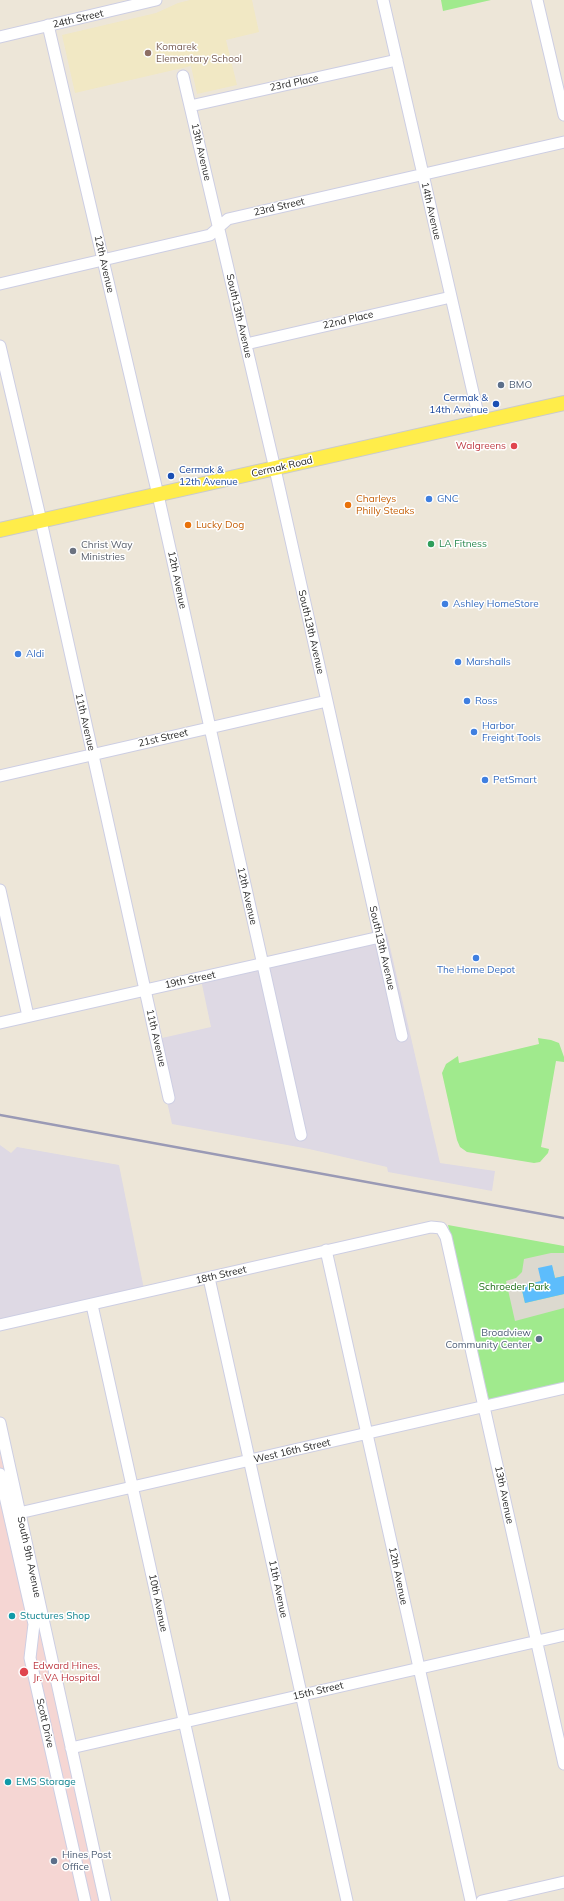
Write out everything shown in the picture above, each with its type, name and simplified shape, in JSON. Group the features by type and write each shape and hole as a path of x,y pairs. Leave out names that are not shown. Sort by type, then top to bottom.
{"main road":[{"name":"Cermak Road","path":"0,530 564,403"}],"street":[{"name":"24th Street","path":"0,37 156,0"},
{"name":"14th Avenue","path":"383,0 480,423"},
{"path":"537,0 564,115"},
{"name":"12th Avenue","path":"48,25 158,495 301,1136"},
{"name":"23rd Place","path":"190,106 397,60"},
{"name":"13th Avenue","path":"184,76 219,228"},
{"name":"23rd Street","path":"0,284 210,235 228,219 564,142"},
{"name":"South13th Avenue","path":"219,228 275,469 402,1036"},
{"name":"22nd Place","path":"246,344 451,297"},
{"name":"11th Avenue","path":"0,346 41,521 169,1098"},
{"name":"21st Street","path":"0,776 327,701"},
{"path":"0,890 28,1016"},
{"name":"19th Street","path":"0,1023 380,937"},
{"name":"18th Street","path":"0,1325 326,1250 431,1227 441,1228"},
{"name":"13th Avenue","path":"441,1228 446,1237 564,1764"},
{"name":"12th Avenue","path":"326,1250 471,1901"},
{"name":"11th Avenue","path":"209,1278 347,1901"},
{"name":"10th Avenue","path":"92,1305 224,1901"},
{"name":"West 16th Street","path":"19,1513 564,1388"},
{"name":"South 9th Avenue","path":"0,1423 105,1901"},
{"name":"Scott Drive","path":"0,1474 34,1624 30,1658 85,1901"},
{"name":"15th Street","path":"72,1748 564,1635"},
{"path":"482,1901 564,1882"}],"shaded area":[{"name":"Komarek Elementary School","path":"190,0 252,0 259,32 226,40 237,85 197,94 191,66 75,93 62,35 156,13 178,3"},
{"path":"387,934 440,1163 495,1171 492,1191 388,1172 387,1167 309,1149 172,1124 153,1040 211,1027 200,975"},
{"path":"0,1145 11,1153 17,1147 119,1165 144,1289 0,1321"},
{"path":"551,1253 564,1253 564,1276 555,1278 552,1266 541,1281 521,1286 525,1303 564,1294 564,1308 515,1321 506,1281 516,1278 522,1272 524,1259"},
{"name":"Edward Hines, Jr. VA Hospital","path":"0,1453 58,1711 99,1901 0,1901"}],"green space":[{"path":"441,0 491,0 443,11"},
{"path":"538,1038 559,1043 564,1057 564,1062 556,1061 541,1147 549,1149 548,1153 540,1162 534,1163 467,1152 460,1147 457,1140 442,1073 446,1064 458,1056 459,1063 539,1044"},
{"name":"Schroeder Park","path":"448,1225 564,1246 564,1383 489,1401"}],"water":[{"path":"552,1265 555,1278 564,1276 564,1294 525,1303 521,1286 541,1281 538,1268"}],"railway":[{"path":"0,1115 564,1218"}],"place":[{"name":"Komarek Elementary School","path":"148,53"},
{"name":"BMO","path":"501,385"},
{"name":"Cermak & 14th Avenue","path":"496,404"},
{"name":"Walgreens","path":"514,446"},
{"name":"Cermak & 12th Avenue","path":"171,476"},
{"name":"GNC","path":"429,499"},
{"name":"Charleys Philly Steaks","path":"348,505"},
{"name":"Lucky Dog","path":"188,525"},
{"name":"LA Fitness","path":"431,544"},
{"name":"Christ Way Ministries","path":"73,551"},
{"name":"Ashley HomeStore","path":"445,604"},
{"name":"Aldi","path":"18,654"},
{"name":"Marshalls","path":"458,662"},
{"name":"Ross","path":"467,701"},
{"name":"Harbor Freight Tools","path":"474,732"},
{"name":"PetSmart","path":"485,780"},
{"name":"The Home Depot","path":"476,958"},
{"name":"Broadview Community Center","path":"539,1339"},
{"name":"Stuctures Shop","path":"12,1616"},
{"name":"Edward Hines, Jr. VA Hospital","path":"24,1672"},
{"name":"EMS Storage","path":"8,1782"},
{"name":"Hines Post Office","path":"54,1861"}]}
